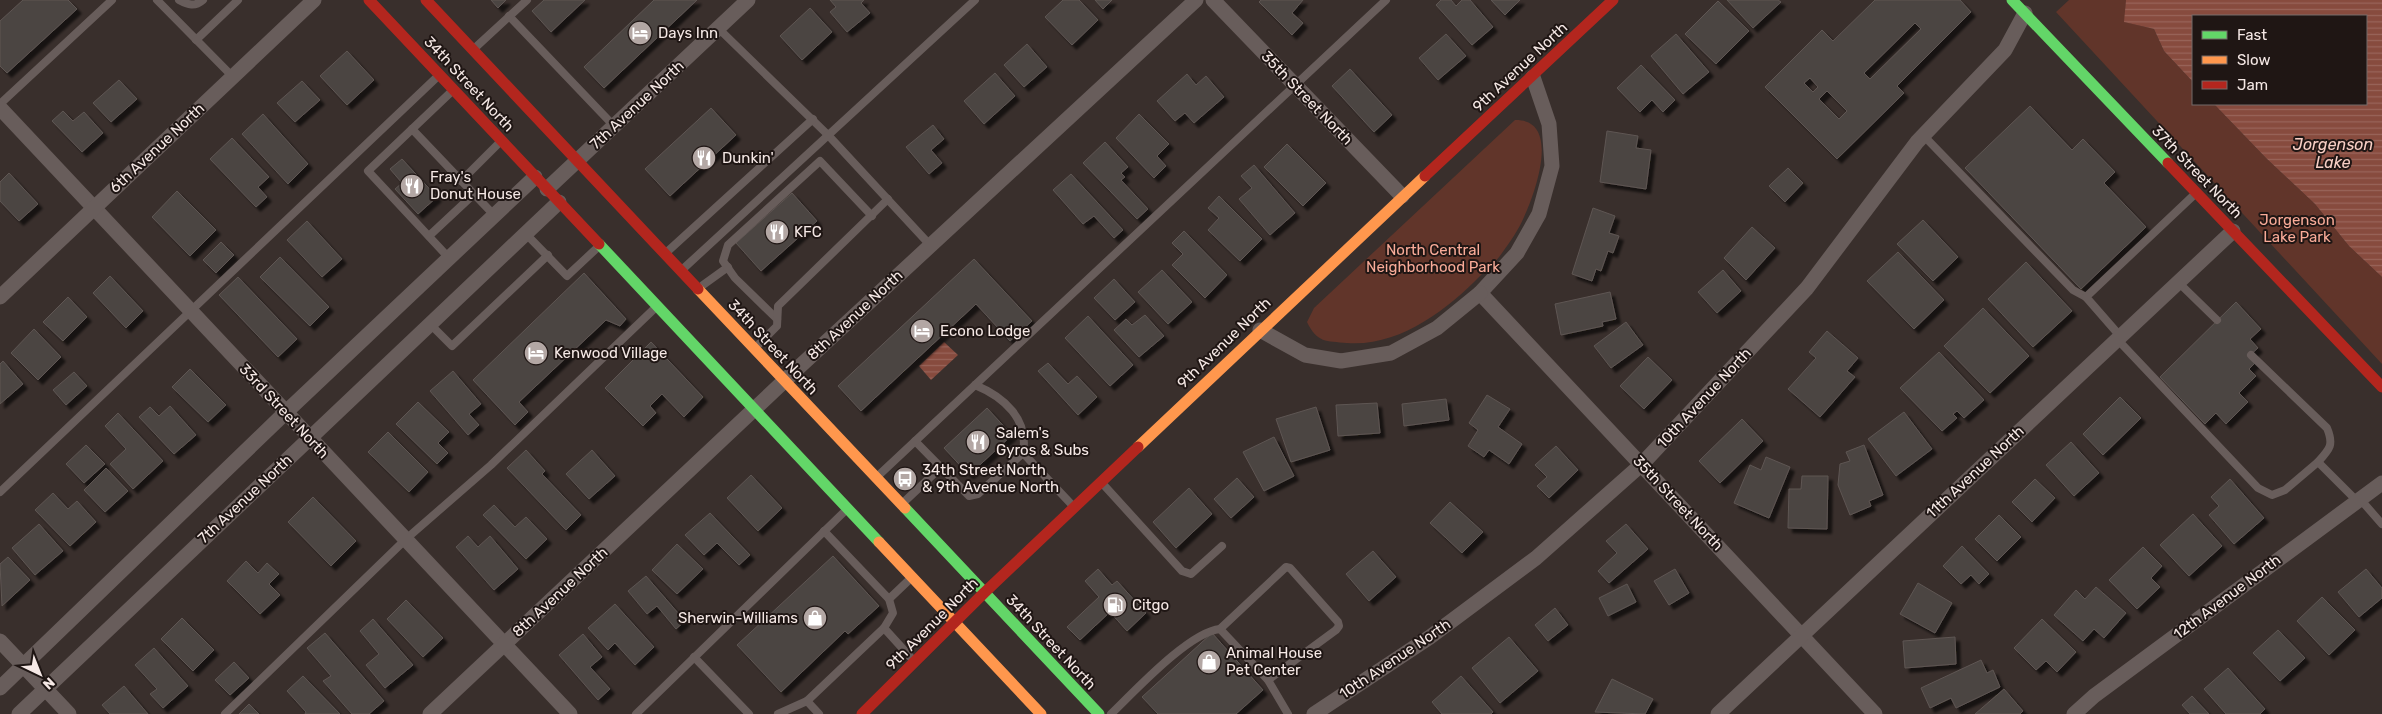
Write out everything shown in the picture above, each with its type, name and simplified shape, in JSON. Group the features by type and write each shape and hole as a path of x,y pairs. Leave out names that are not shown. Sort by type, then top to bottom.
{"main road":[{"name":"34th Street North","path":"369,0 954,624 1041,714"},
{"name":"34th Street North","path":"426,0 1099,714"},
{"name":"9th Avenue North","path":"862,714 984,593 1260,330 1402,196 1533,77 1613,0"},
{"name":"37th Street North","path":"2012,0 2027,10 2196,193 2382,387"}],"street":[{"name":"6th Avenue North","path":"0,297 314,0"},
{"name":"7th Avenue North","path":"547,189 748,0"},
{"name":"8th Avenue North","path":"430,714 784,381 1196,0"},
{"name":"35th Street North","path":"1213,0 1402,196"},
{"name":"10th Avenue North","path":"1318,713 1430,637 1536,558 1642,464 1807,288 1923,135 2005,50 2027,10"},
{"path":"1260,330 1305,355 1342,361 1391,353 1437,328 1480,294 1517,253 1539,214 1552,166 1549,124 1533,77"},
{"name":"33rd Street North","path":"0,108 309,439 406,539 570,714"},
{"path":"0,688 285,413 535,176"},
{"name":"7th Avenue North","path":"19,714 559,202"},
{"name":"11th Avenue North","path":"1718,714 2233,231"},
{"name":"35th Street North","path":"1480,294 1642,464 1874,714"},
{"name":"12th Avenue North","path":"2074,714 2094,696 2382,483"},
{"path":"0,641 69,714"}],"lane":[{"path":"0,104 112,0"},
{"path":"157,0 233,77"},
{"path":"179,0 188,5 198,4 203,0"},
{"path":"196,40 238,0"},
{"path":"473,50 527,0"},
{"path":"681,271 975,0"},
{"path":"876,478 1386,0"},
{"path":"509,16 614,126"},
{"path":"718,28 828,135 930,245"},
{"path":"0,492 439,75"},
{"path":"450,258 368,171 454,90"},
{"path":"665,254 812,119"},
{"path":"412,129 494,215"},
{"path":"1923,135 2073,290 2086,297 2118,338 2258,488 2272,495 2285,490 2318,462 2329,451 2332,439 2327,428 2251,355"},
{"path":"461,181 502,141"},
{"path":"777,319 735,278 723,261 728,245 820,161 872,216"},
{"path":"778,181 787,191"},
{"path":"2086,297 2196,193"},
{"path":"429,236 474,194"},
{"path":"754,349 777,326 778,306 888,200"},
{"path":"526,234 567,276 600,245"},
{"path":"721,234 728,245"},
{"path":"430,324 452,346 548,255"},
{"path":"698,289 728,268"},
{"path":"2179,283 2217,320"},
{"path":"225,714 406,539 491,465 657,306"},
{"path":"915,441 969,496 978,494 1023,453 1025,432 1016,414 993,392 975,385"},
{"path":"1023,453 1074,507"},
{"path":"2318,462 2382,524"},
{"path":"901,504 940,468"},
{"path":"1101,482 1182,571 1191,574 1222,546"},
{"path":"636,714 847,509"},
{"path":"778,714 806,701 884,628 893,613 888,599 824,531"},
{"path":"1111,714 1166,661 1209,630 1220,629 1286,567 1290,568 1338,622 1339,626 1268,680"},
{"path":"888,599 911,578"},
{"path":"884,628 915,662"},
{"path":"1220,629 1268,680 1288,714"},
{"path":"694,657 749,714"},
{"path":"806,701 819,714"}],"green space":[{"name":"Jorgenson Lake Park","path":"2069,0 2126,0 2125,22 2154,29 2164,51 2192,81 2192,105 2215,105 2266,158 2315,204 2349,246 2382,277 2382,364 2056,12"},
{"name":"North Central Neighborhood Park","path":"1515,120 1529,123 1538,131 1541,144 1541,159 1534,192 1520,226 1495,262 1453,301 1421,324 1403,332 1385,339 1366,343 1328,341 1315,334 1307,322 1314,308"}],"water":[{"name":"Jorgenson Lake","path":"2126,0 2382,0 2382,277 2349,246 2315,204 2266,158 2215,105 2367,105 2367,15 2192,15 2192,81 2164,51 2154,29 2124,22"},
{"path":"944,342 958,355 931,380 919,366"}],"building":[{"path":"23,0 68,0 77,9 7,73 0,66 0,21"},
{"path":"491,0 506,0 498,8"},
{"path":"544,0 585,0 551,32 532,11"},
{"name":"Days Inn","path":"654,0 697,0 604,88 584,67"},
{"path":"830,0 864,0 861,3 870,13 847,32 830,12 836,7"},
{"path":"1063,0 1079,0 1098,20 1072,45 1045,17"},
{"path":"1095,0 1112,0 1103,9"},
{"path":"1261,0 1303,0 1292,13 1303,23 1292,35 1259,2"},
{"path":"1441,0 1451,0 1456,6 1462,0 1470,0 1493,27 1472,45 1436,5"},
{"path":"1491,0 1520,0 1505,15"},
{"path":"1727,0 1778,0 1781,2 1753,28"},
{"path":"1875,0 1960,0 1971,12 1897,86 1904,93 1837,159 1765,87 1822,30 1833,41","holes":["1915,23 1921,29 1870,79 1864,73","1810,78 1818,87 1813,92 1804,83","1827,91 1847,111 1839,119 1819,99"]},
{"path":"1718,1 1749,31 1716,64 1685,34"},
{"path":"810,8 832,32 802,60 780,36"},
{"path":"1446,34 1466,56 1438,80 1419,58"},
{"path":"1676,34 1709,72 1683,94 1651,56"},
{"path":"1027,44 1047,67 1024,87 1004,65"},
{"path":"347,51 374,80 347,105 320,76"},
{"path":"1641,65 1675,100 1663,112 1652,100 1640,112 1617,88"},
{"path":"1350,69 1392,115 1374,132 1332,86"},
{"path":"995,73 1015,96 984,124 964,101"},
{"path":"1187,74 1196,85 1206,76 1224,97 1194,123 1185,113 1175,121 1157,101"},
{"path":"119,80 137,99 111,122 93,103"},
{"path":"302,81 320,100 295,122 277,103"},
{"path":"2030,106 2072,150 2083,139 2115,172 2104,183 2146,227 2081,289 1965,168"},
{"path":"711,108 736,135 670,196 645,169"},
{"path":"63,111 73,121 84,112 103,133 82,152 52,121"},
{"path":"263,114 308,164 288,184 242,134"},
{"path":"1139,114 1169,144 1157,156 1166,166 1154,178 1116,138"},
{"path":"933,125 944,139 931,150 942,163 929,174 906,147"},
{"path":"1607,131 1638,136 1636,148 1651,150 1646,189 1600,182"},
{"path":"232,138 269,177 258,187 267,197 256,207 210,159"},
{"path":"1105,142 1128,167 1121,173 1125,177 1121,180 1148,209 1137,219 1083,163"},
{"path":"1287,144 1326,183 1303,206 1264,167"},
{"name":"Fray's Donut House","path":"402,159 437,197 418,214 395,189 402,183 390,169"},
{"path":"1254,165 1295,213 1270,235 1239,199 1252,188 1241,176"},
{"path":"1788,168 1803,183 1785,202 1769,186"},
{"path":"9,173 38,204 19,221 0,201 0,182"},
{"path":"1071,174 1123,230 1114,238 1094,216 1083,224 1053,190"},
{"path":"177,191 216,230 190,256 152,217"},
{"name":"KFC","path":"792,193 817,221 761,271 736,243"},
{"path":"1219,196 1262,239 1240,261 1208,230 1219,218 1208,208"},
{"path":"1593,208 1615,216 1609,233 1619,236 1613,253 1608,251 1601,271 1596,269 1592,281 1572,274"},
{"path":"1923,220 1958,257 1933,281 1897,244"},
{"path":"307,221 342,259 322,277 287,240"},
{"path":"1752,227 1775,248 1746,280 1724,258"},
{"path":"1184,231 1227,275 1205,298 1172,265 1183,254 1172,243"},
{"path":"221,242 234,255 216,273 203,260"},
{"path":"1898,252 1944,300 1914,329 1867,281"},
{"path":"280,257 329,307 310,326 260,277"},
{"name":"Econo Lodge","path":"974,259 1032,321 1010,341 976,304 861,411 838,386"},
{"path":"2026,262 2072,311 2033,347 1988,299"},
{"path":"1162,270 1192,302 1168,324 1138,292"},
{"path":"1723,270 1741,291 1717,313 1698,292"},
{"name":"Kenwood Village","path":"584,273 626,319 620,326 606,320 519,402 528,412 515,425 473,380"},
{"path":"110,276 143,311 126,328 93,293"},
{"path":"238,277 297,339 278,357 219,295"},
{"path":"1114,279 1135,302 1115,320 1094,298"},
{"path":"1610,292 1616,319 1602,322 1603,326 1561,335 1555,304"},
{"path":"68,297 87,317 63,341 43,322"},
{"path":"2236,302 2261,329 2250,339 2258,348 2250,355 2257,361 2249,369 2256,376 2239,393 2248,402 2226,424 2216,413 2205,424 2160,377"},
{"path":"1983,308 2029,356 1990,393 1944,346"},
{"path":"1145,315 1164,336 1139,357 1114,330 1126,319 1132,325"},
{"path":"1088,316 1133,365 1110,386 1065,338"},
{"path":"1626,322 1643,345 1611,368 1594,346"},
{"path":"34,329 61,357 38,380 11,353"},
{"path":"1827,331 1858,358 1847,371 1855,377 1820,417 1788,389 1816,358 1809,352"},
{"path":"651,342 703,397 684,417 662,394 650,406 656,413 643,426 605,388"},
{"path":"1939,352 1984,400 1964,418 1957,411 1953,414 1957,418 1942,431 1900,388"},
{"path":"1648,357 1672,380 1644,409 1620,386"},
{"path":"3,361 23,384 0,404 0,364"},
{"path":"1048,363 1068,384 1077,376 1097,397 1078,415 1038,371"},
{"path":"190,369 226,405 208,422 172,387"},
{"path":"453,371 481,404 469,414 479,425 468,435 430,391"},
{"path":"74,372 87,386 66,405 53,390"},
{"path":"1487,395 1510,409 1498,427 1522,444 1509,464 1489,450 1484,457 1468,446 1478,430 1469,423"},
{"path":"2120,397 2141,418 2103,455 2083,434"},
{"path":"1446,399 1449,420 1404,426 1402,404"},
{"path":"418,402 449,432 438,443 448,453 437,464 396,424"},
{"path":"1377,403 1380,433 1338,436 1336,405"},
{"path":"170,406 196,435 174,454 139,417 150,407 159,416"},
{"path":"1316,407 1330,450 1291,462 1276,419"},
{"name":"Salem's Gyros & Subs","path":"987,408 1012,435 969,475 944,448"},
{"path":"1904,412 1932,449 1896,476 1868,439"},
{"path":"118,413 163,461 133,489 110,464 126,449 105,426"},
{"path":"1742,419 1763,441 1720,483 1699,461"},
{"path":"388,432 428,472 409,492 368,452"},
{"path":"1274,437 1294,476 1264,491 1243,452"},
{"path":"2071,442 2099,473 2074,496 2046,465"},
{"path":"86,445 105,464 84,483 66,464"},
{"path":"1864,445 1883,495 1869,501 1871,506 1850,515 1838,485 1840,464 1850,461 1846,452"},
{"path":"1556,446 1578,470 1549,498 1537,486 1547,477 1535,465"},
{"path":"526,450 545,471 542,474 581,515 566,530 507,468"},
{"path":"592,450 615,476 589,499 566,474"},
{"path":"1766,457 1790,467 1769,518 1734,503 1750,465 1761,470"},
{"path":"106,468 128,491 105,512 84,490"},
{"path":"751,475 782,508 758,531 727,498"},
{"path":"1802,476 1828,476 1827,529 1788,528 1789,489 1801,489"},
{"path":"1237,478 1254,497 1231,518 1214,499"},
{"path":"2035,479 2055,498 2032,522 2012,502"},
{"path":"2230,479 2264,518 2234,544 2209,515 2219,506 2211,497"},
{"path":"1189,488 1212,514 1176,548 1153,522"},
{"path":"53,493 68,509 77,501 96,522 70,546 35,510"},
{"path":"313,497 356,541 331,566 288,522"},
{"path":"1450,502 1483,532 1462,553 1430,523"},
{"path":"494,505 515,527 526,517 547,539 526,559 483,515"},
{"path":"710,513 750,555 739,565 717,543 704,555 685,535"},
{"path":"2193,514 2222,546 2189,576 2160,545"},
{"path":"1999,515 2021,537 1997,561 1975,539"},
{"path":"39,524 63,551 35,575 12,548"},
{"path":"1626,524 1648,549 1609,583 1598,571 1617,553 1606,541"},
{"path":"468,536 478,547 490,536 518,569 494,590 456,547"},
{"path":"677,544 703,569 677,594 652,570"},
{"path":"1962,546 1989,574 1979,584 1971,575 1961,584 1943,566"},
{"path":"2143,547 2162,566 2151,578 2160,587 2137,609 2109,580"},
{"path":"1373,551 1396,577 1369,601 1346,574"},
{"name":"Sherwin-Williams","path":"833,556 879,606 848,634 845,631 781,692 737,645"},
{"path":"8,557 30,580 2,606 0,564"},
{"path":"246,561 258,573 267,563 279,574 269,584 280,595 260,614 227,581"},
{"name":"Citgo","path":"1098,569 1112,585 1117,581 1146,613 1127,631 1110,612 1080,640 1067,627 1099,597 1085,581"},
{"path":"1675,569 1689,593 1669,605 1654,581"},
{"path":"2366,569 2382,588 2382,598 2359,617 2338,592"},
{"path":"646,576 685,621 676,629 657,606 647,614 628,591"},
{"path":"1918,583 1952,603 1935,633 1900,614"},
{"path":"1627,584 1636,602 1608,616 1599,598"},
{"path":"2096,587 2126,613 2104,638 2094,629 2083,641 2054,615 2076,590 2085,599"},
{"path":"2322,597 2355,630 2329,655 2297,621"},
{"path":"406,600 443,638 423,657 387,619"},
{"path":"615,604 654,647 635,665 615,643 608,650 588,628"},
{"path":"1555,608 1568,625 1548,641 1535,625"},
{"path":"182,618 214,650 193,671 161,639"},
{"path":"373,619 413,665 385,688 366,665 379,654 360,631"},
{"path":"2042,619 2076,652 2057,672 2046,661 2036,670 2014,648"},
{"path":"2278,630 2305,658 2280,681 2253,653"},
{"path":"325,633 384,701 369,714 352,714 323,681 331,676 307,648"},
{"name":"Animal House Pet Center","path":"1212,633 1263,690 1236,714 1158,714 1142,697"},
{"path":"583,634 602,657 590,667 610,689 598,700 559,655"},
{"path":"1509,637 1538,671 1500,703 1472,668"},
{"path":"1955,637 1956,664 1905,668 1903,641"},
{"path":"154,648 188,686 163,708 150,694 157,689 135,665"},
{"path":"1981,660 1987,673 1993,670 2000,687 1956,708 1951,698 1930,708 1921,688"},
{"path":"234,662 249,678 230,695 215,680"},
{"path":"2228,668 2265,709 2260,714 2226,714 2204,689"},
{"path":"303,676 340,714 305,714 306,712 287,691"},
{"path":"1461,676 1493,712 1491,714 1442,714 1432,702"},
{"path":"1612,679 1653,699 1645,714 1595,712"},
{"path":"124,686 148,714 110,714 102,705"},
{"path":"2004,689 2023,711 2020,714 1975,714"},
{"path":"2192,696 2209,714 2190,714 2182,705"},
{"path":"249,704 259,714 239,714"}],"traffic: fast":[{"path":"2012,0 2168,163"},
{"path":"599,244 879,542"},
{"path":"905,508 1099,714"}],"traffic: slow":[{"path":"1138,447 1425,176"},
{"path":"698,289 905,508"},
{"path":"879,542 1041,714"}],"traffic: jam":[{"path":"369,0 599,244"},
{"path":"426,0 698,289"},
{"path":"1425,176 1613,0"},
{"path":"2168,163 2382,387"},
{"path":"862,714 984,593 1138,447"}],"place":[{"name":"Days Inn","path":"640,33"},
{"name":"Dunkin'","path":"704,158"},
{"name":"Fray's Donut House","path":"412,186"},
{"name":"KFC","path":"777,232"},
{"name":"Econo Lodge","path":"922,331"},
{"name":"Kenwood Village","path":"536,353"},
{"name":"Salem's Gyros & Subs","path":"978,442"},
{"name":"34th Street North & 9th Avenue North","path":"905,479"},
{"name":"Citgo","path":"1115,605"},
{"name":"Sherwin-Williams","path":"815,618"},
{"name":"Animal House Pet Center","path":"1209,662"}]}
